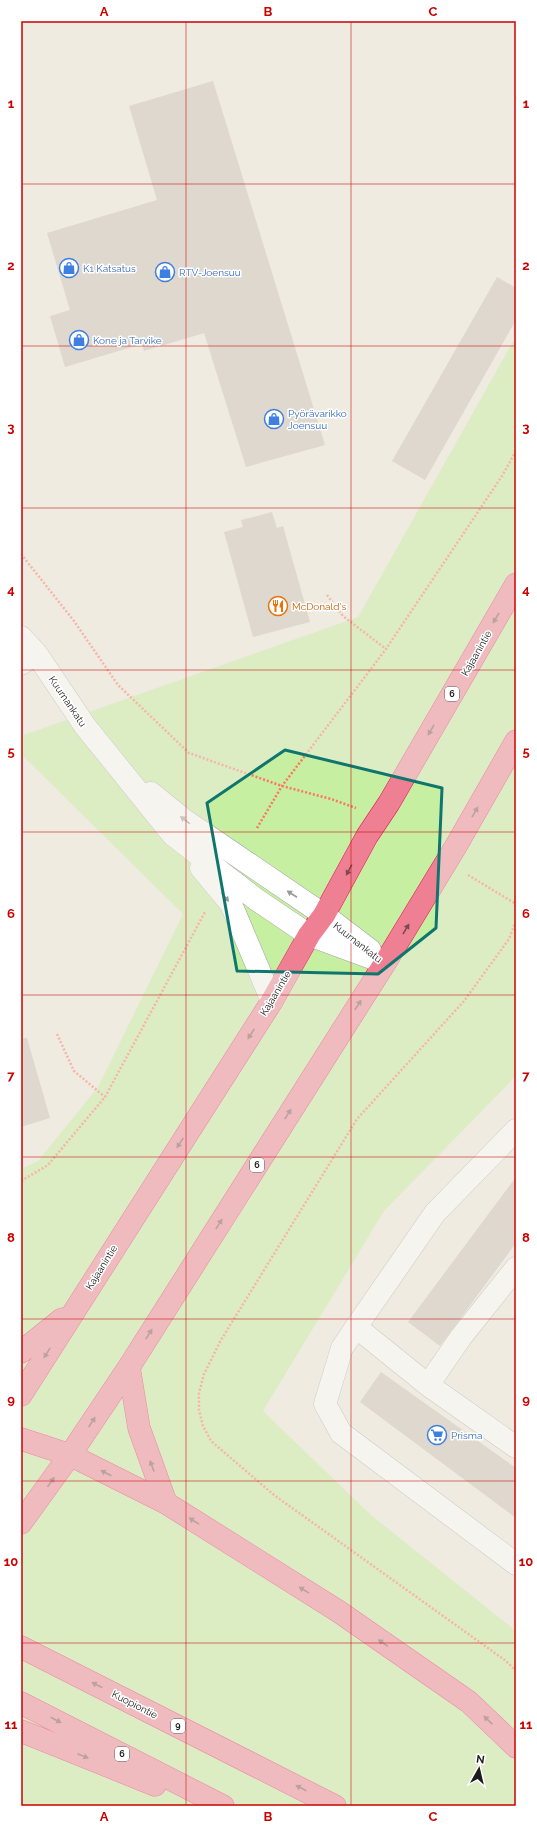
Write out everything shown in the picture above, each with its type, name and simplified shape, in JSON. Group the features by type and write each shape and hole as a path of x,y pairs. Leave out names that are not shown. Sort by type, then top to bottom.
{"highway":[{"name":"Kajaanintie","path":"21,1395 75,1308 272,1001 309,935 324,915 367,836 388,803 516,584"},
{"name":"6","path":"26,1516 70,1455 129,1367 385,963 452,852 516,741"},
{"path":"21,1352 75,1308"},
{"path":"129,1367 138,1428 166,1503"},
{"path":"21,1439 70,1455 166,1503 338,1611 463,1698 516,1747"},
{"name":"Kuopiontie","path":"21,1647 335,1806"},
{"name":"6","path":"21,1703 223,1806"},
{"name":"6","path":"21,1731 207,1806"}],"street":[{"name":"Kuurnankatu","path":"21,637 28,659 117,764 173,835 257,900 309,935 385,963"},
{"name":"Kuurnankatu","path":"117,764 183,819 324,915 385,963"},
{"path":"173,835 231,904 272,1001"},
{"path":"516,1130 435,1213 342,1348 325,1404 342,1434 516,1564"},
{"path":"428,1384 461,1337 516,1268"},
{"path":"356,1328 428,1384 516,1448"}],"path":[{"path":"257,828 282,786 386,649 498,482 516,451"},
{"path":"21,554 74,621 118,685 189,753 282,786 331,799 358,809"},
{"path":"326,595 343,616 386,649"},
{"path":"463,872 516,904"},
{"path":"21,1180 48,1165 105,1097 205,912"},
{"path":"57,1034 74,1071 105,1097"}],"highlighted area":[{"path":"285,750 442,788 436,928 378,974 237,971 207,803"}],"green space":[{"path":"516,336 516,1076 384,1211 263,1411 371,1515 516,1631 516,1806 21,1806 21,1169 38,1161 98,1087 183,914 21,754 21,736 358,617"}],"building":[{"name":"RTV-Joensuu","path":"213,81 325,445 246,467 204,333 144,351 142,344 65,367 50,316 70,310 47,233 157,200 129,106"},
{"path":"497,277 516,288 516,320 425,480 392,461"},
{"path":"272,512 277,528 283,526 310,622 253,637 224,532 243,527 241,520"},
{"path":"21,1038 27,1038 50,1118 21,1127"},
{"path":"516,1177 516,1243 440,1346 408,1322"},
{"name":"Prisma","path":"381,1372 516,1468 516,1518 360,1402"}],"place":[{"name":"K1 Katsatus","path":"69,268"},
{"name":"RTV-Joensuu","path":"165,272"},
{"name":"Kone ja Tarvike","path":"79,340"},
{"name":"Pyörävarikko Joensuu","path":"274,419"},
{"name":"McDonald's","path":"278,606"},
{"name":"Prisma","path":"437,1435"}]}
